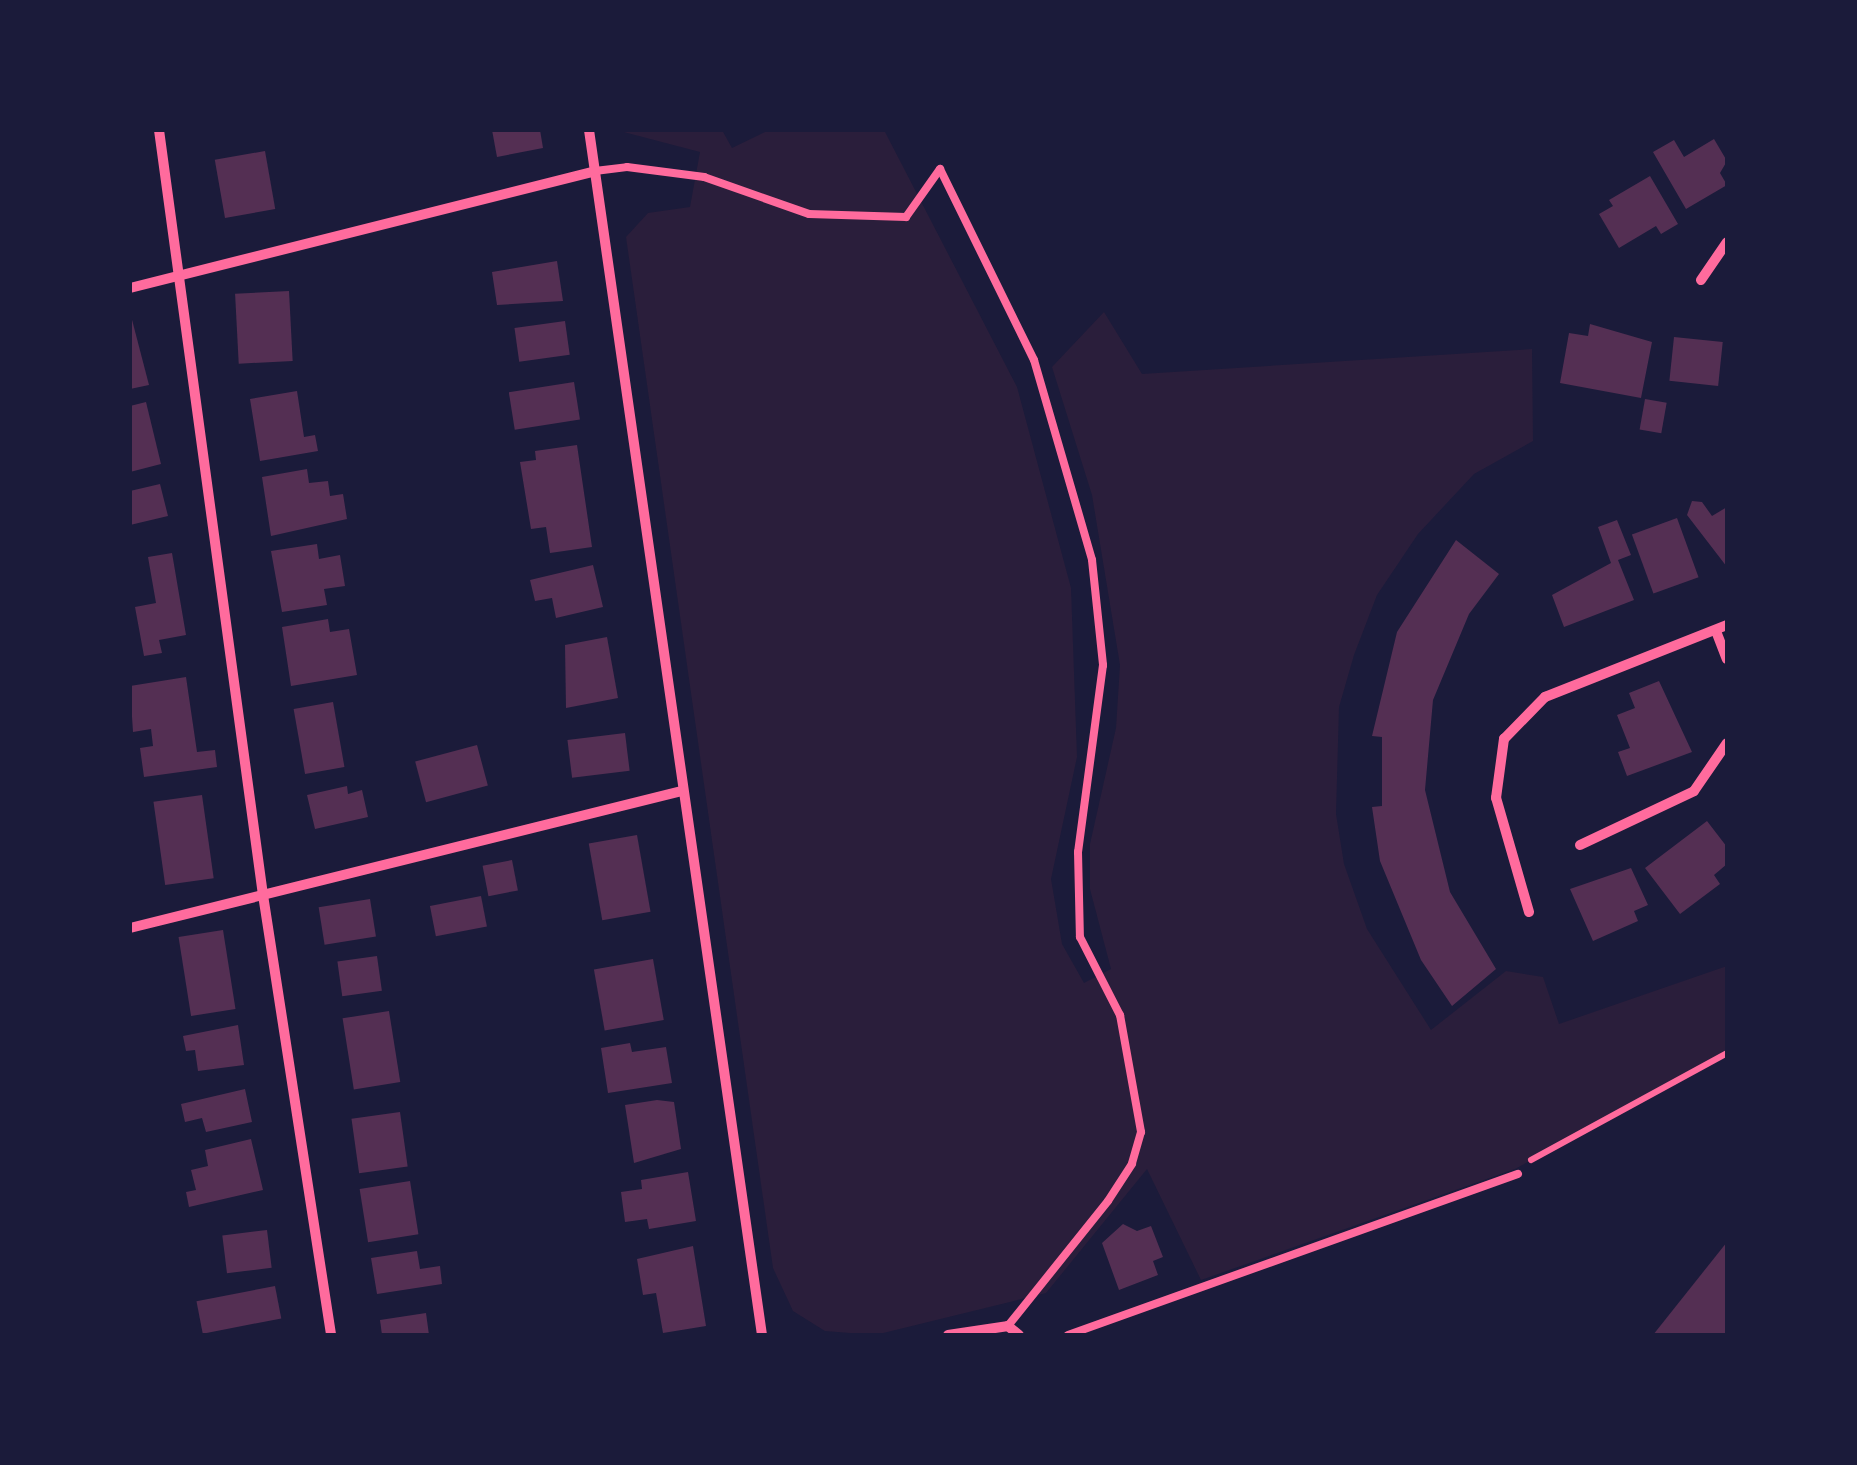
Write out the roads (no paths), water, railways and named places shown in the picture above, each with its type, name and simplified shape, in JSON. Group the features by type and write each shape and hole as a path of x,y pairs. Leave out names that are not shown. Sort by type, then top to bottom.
{"street":[{"path":"159,130 263,895 331,1335"},
{"path":"590,130 762,1335"},
{"path":"130,288 595,171"},
{"path":"1701,280 1727,242"},
{"path":"1529,912 1496,798 1504,739 1545,697 1721,628 1727,659"},
{"path":"1580,845 1694,791 1727,743"},
{"path":"130,928 682,791"},
{"path":"948,1335 1008,1326 1019,1335"}],"lane":[{"path":"595,171 627,167 704,177 759,202 810,214 906,218 940,169 1034,360 1092,560 1103,664 1078,852 1080,937 1120,1015 1142,1132 1132,1164 1108,1200 1008,1326"},
{"path":"1068,1335 1518,1174"}]}
